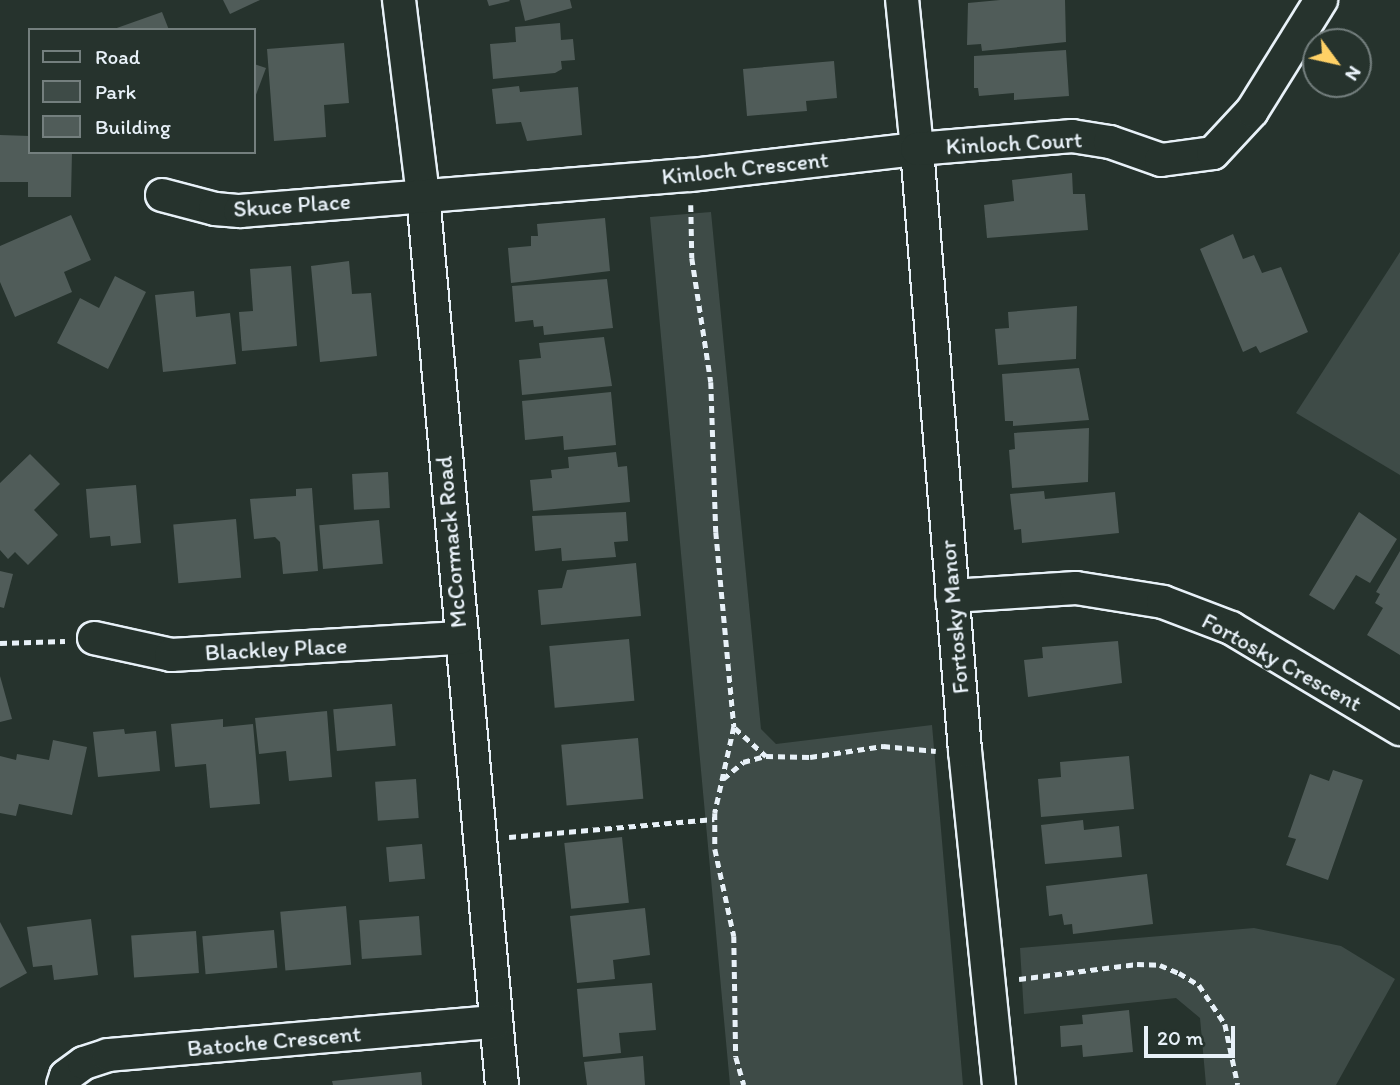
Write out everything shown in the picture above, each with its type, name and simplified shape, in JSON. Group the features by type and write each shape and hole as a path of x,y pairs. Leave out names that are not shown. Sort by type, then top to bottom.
{"street":[{"name":"McCormack Road","path":"399,0 423,195 459,638 502,1085"},
{"path":"902,0 917,149"},
{"name":"Kinloch Court","path":"917,149 1072,136 1110,142 1161,160 1213,153 1252,111 1321,0"},
{"name":"Kinloch Crescent","path":"423,195 691,175 917,149"},
{"name":"Fortosky Manor","path":"917,149 952,596 999,1085"},
{"name":"Skuce Place","path":"162,195 215,209 240,211 423,195"},
{"name":"Fortosky Crescent","path":"952,596 1076,588 1163,602 1231,628 1400,729"},
{"name":"Blackley Place","path":"94,638 171,655 459,638"},
{"name":"Batoche Crescent","path":"63,1085 66,1076 84,1063 108,1055 496,1022"}],"path":[{"path":"691,197 692,258 711,382 716,532 734,727 714,819 715,849 734,936 736,1056 744,1085"},
{"path":"0,643 39,643"},
{"path":"734,727 766,756"},
{"path":"723,779 743,762 766,756 810,757 883,746 944,752"},
{"path":"514,837 714,819"},
{"path":"1015,980 1137,964 1160,965 1179,973 1199,985 1225,1024 1238,1085"}],"green space":[{"path":"711,212 761,729 776,744 932,725 963,1085 730,1085 650,217"},
{"path":"1400,252 1400,475 1296,413"},
{"path":"1254,928 1341,946 1395,979 1336,1085 1206,1085 1200,1018 1176,998 1024,1014 1020,948"}],"building":[{"path":"223,0 260,0 230,14"},
{"path":"487,0 509,0 510,1 489,6"},
{"path":"520,0 570,0 572,8 525,21"},
{"path":"1065,0 1066,42 982,51 981,44 967,45 968,3"},
{"path":"162,12 168,28 117,28"},
{"path":"560,23 561,40 573,39 575,60 561,61 562,69 555,73 493,79 490,44 516,42 515,27"},
{"path":"344,43 349,103 324,105 326,137 274,141 267,49"},
{"path":"1066,50 1069,96 1014,100 1014,93 979,96 978,88 974,88 974,56"},
{"path":"834,61 837,98 806,101 807,111 747,116 743,69"},
{"path":"256,65 266,68 256,95"},
{"path":"519,86 520,92 578,87 582,135 527,141 521,122 496,124 492,89"},
{"path":"0,135 28,136 28,154 72,154 71,197 28,197 28,182 0,182"},
{"path":"1072,173 1073,194 1085,194 1088,230 987,238 984,205 1014,201 1012,180"},
{"path":"71,215 91,260 64,272 72,292 15,317 0,282 0,246"},
{"path":"605,218 610,271 511,283 508,248 531,246 531,236 538,236 537,224"},
{"path":"1233,234 1243,259 1254,255 1262,273 1281,267 1308,332 1260,353 1256,346 1243,352 1200,249"},
{"path":"349,261 352,294 371,293 377,356 320,362 311,266"},
{"path":"291,266 297,346 242,351 239,312 253,311 250,269"},
{"path":"115,276 146,292 108,369 57,343 80,298 99,308"},
{"path":"607,279 613,328 544,335 543,326 534,327 533,320 515,322 512,286"},
{"path":"194,291 196,317 230,313 236,364 163,372 155,295"},
{"path":"1077,306 1076,359 998,365 995,329 1009,328 1008,312"},
{"path":"604,337 612,386 522,395 519,360 541,358 539,343"},
{"path":"1079,368 1089,420 1013,426 1013,421 1005,421 1002,374"},
{"path":"611,392 616,445 564,450 563,436 525,440 522,401"},
{"path":"1089,428 1088,482 1012,488 1009,450 1015,449 1014,433"},
{"path":"616,452 618,467 627,466 630,502 533,511 530,480 552,478 551,470 569,468 568,457"},
{"path":"30,454 60,484 34,510 58,535 28,565 15,552 8,559 0,550 0,483"},
{"path":"388,472 390,508 354,510 352,474"},
{"path":"136,485 141,543 111,546 110,536 90,538 86,489"},
{"path":"312,488 318,571 283,574 280,542 275,537 254,539 250,499 296,496 296,489"},
{"path":"1044,491 1045,499 1115,492 1119,533 1022,543 1021,529 1014,530 1010,494"},
{"path":"626,512 628,541 614,542 616,557 562,561 561,548 535,551 532,516"},
{"path":"1359,512 1397,539 1370,583 1356,575 1334,610 1309,595"},
{"path":"236,519 241,578 178,583 173,524"},
{"path":"379,520 383,564 323,569 319,525"},
{"path":"1400,551 1400,655 1367,635 1383,608 1375,603 1380,594 1376,592"},
{"path":"636,563 641,616 541,625 538,590 562,588 567,570"},
{"path":"0,571 13,574 4,608 0,607"},
{"path":"629,639 634,701 555,708 549,646"},
{"path":"1118,641 1122,683 1028,697 1024,660 1043,658 1042,647"},
{"path":"0,676 12,719 0,722"},
{"path":"392,704 396,746 337,751 333,709"},
{"path":"327,711 332,777 289,781 286,751 259,754 255,718"},
{"path":"223,719 223,727 253,724 260,804 210,808 206,764 175,767 171,724"},
{"path":"124,729 125,734 156,731 160,771 98,777 93,732"},
{"path":"638,738 643,799 567,805 561,745"},
{"path":"53,740 87,747 72,815 19,804 16,816 0,813 0,756 16,760 17,754 49,760"},
{"path":"1129,756 1134,809 1041,817 1038,779 1061,777 1060,762"},
{"path":"1333,770 1363,780 1328,880 1286,865 1296,839 1288,837 1310,774 1329,781"},
{"path":"416,779 419,818 378,821 375,782"},
{"path":"1083,820 1084,830 1119,826 1122,857 1045,864 1041,825"},
{"path":"622,837 629,903 571,909 564,843"},
{"path":"422,844 425,879 389,882 386,847"},
{"path":"1147,874 1153,924 1073,934 1072,924 1064,925 1062,914 1049,916 1046,886"},
{"path":"346,906 351,965 285,971 280,912"},
{"path":"645,908 650,955 613,960 615,979 577,983 570,916"},
{"path":"419,916 422,955 362,959 359,920"},
{"path":"91,919 98,975 54,980 52,965 33,967 27,927"},
{"path":"0,922 27,973 0,988"},
{"path":"274,930 277,968 206,974 202,936"},
{"path":"196,931 199,973 134,977 131,936"},
{"path":"652,983 656,1030 619,1033 621,1053 583,1057 577,989"},
{"path":"1129,1010 1133,1052 1083,1057 1082,1045 1061,1047 1060,1026 1083,1024 1082,1015"},
{"path":"643,1056 645,1085 587,1085 584,1062"},
{"path":"421,1072 422,1085 333,1085 332,1081"}]}
